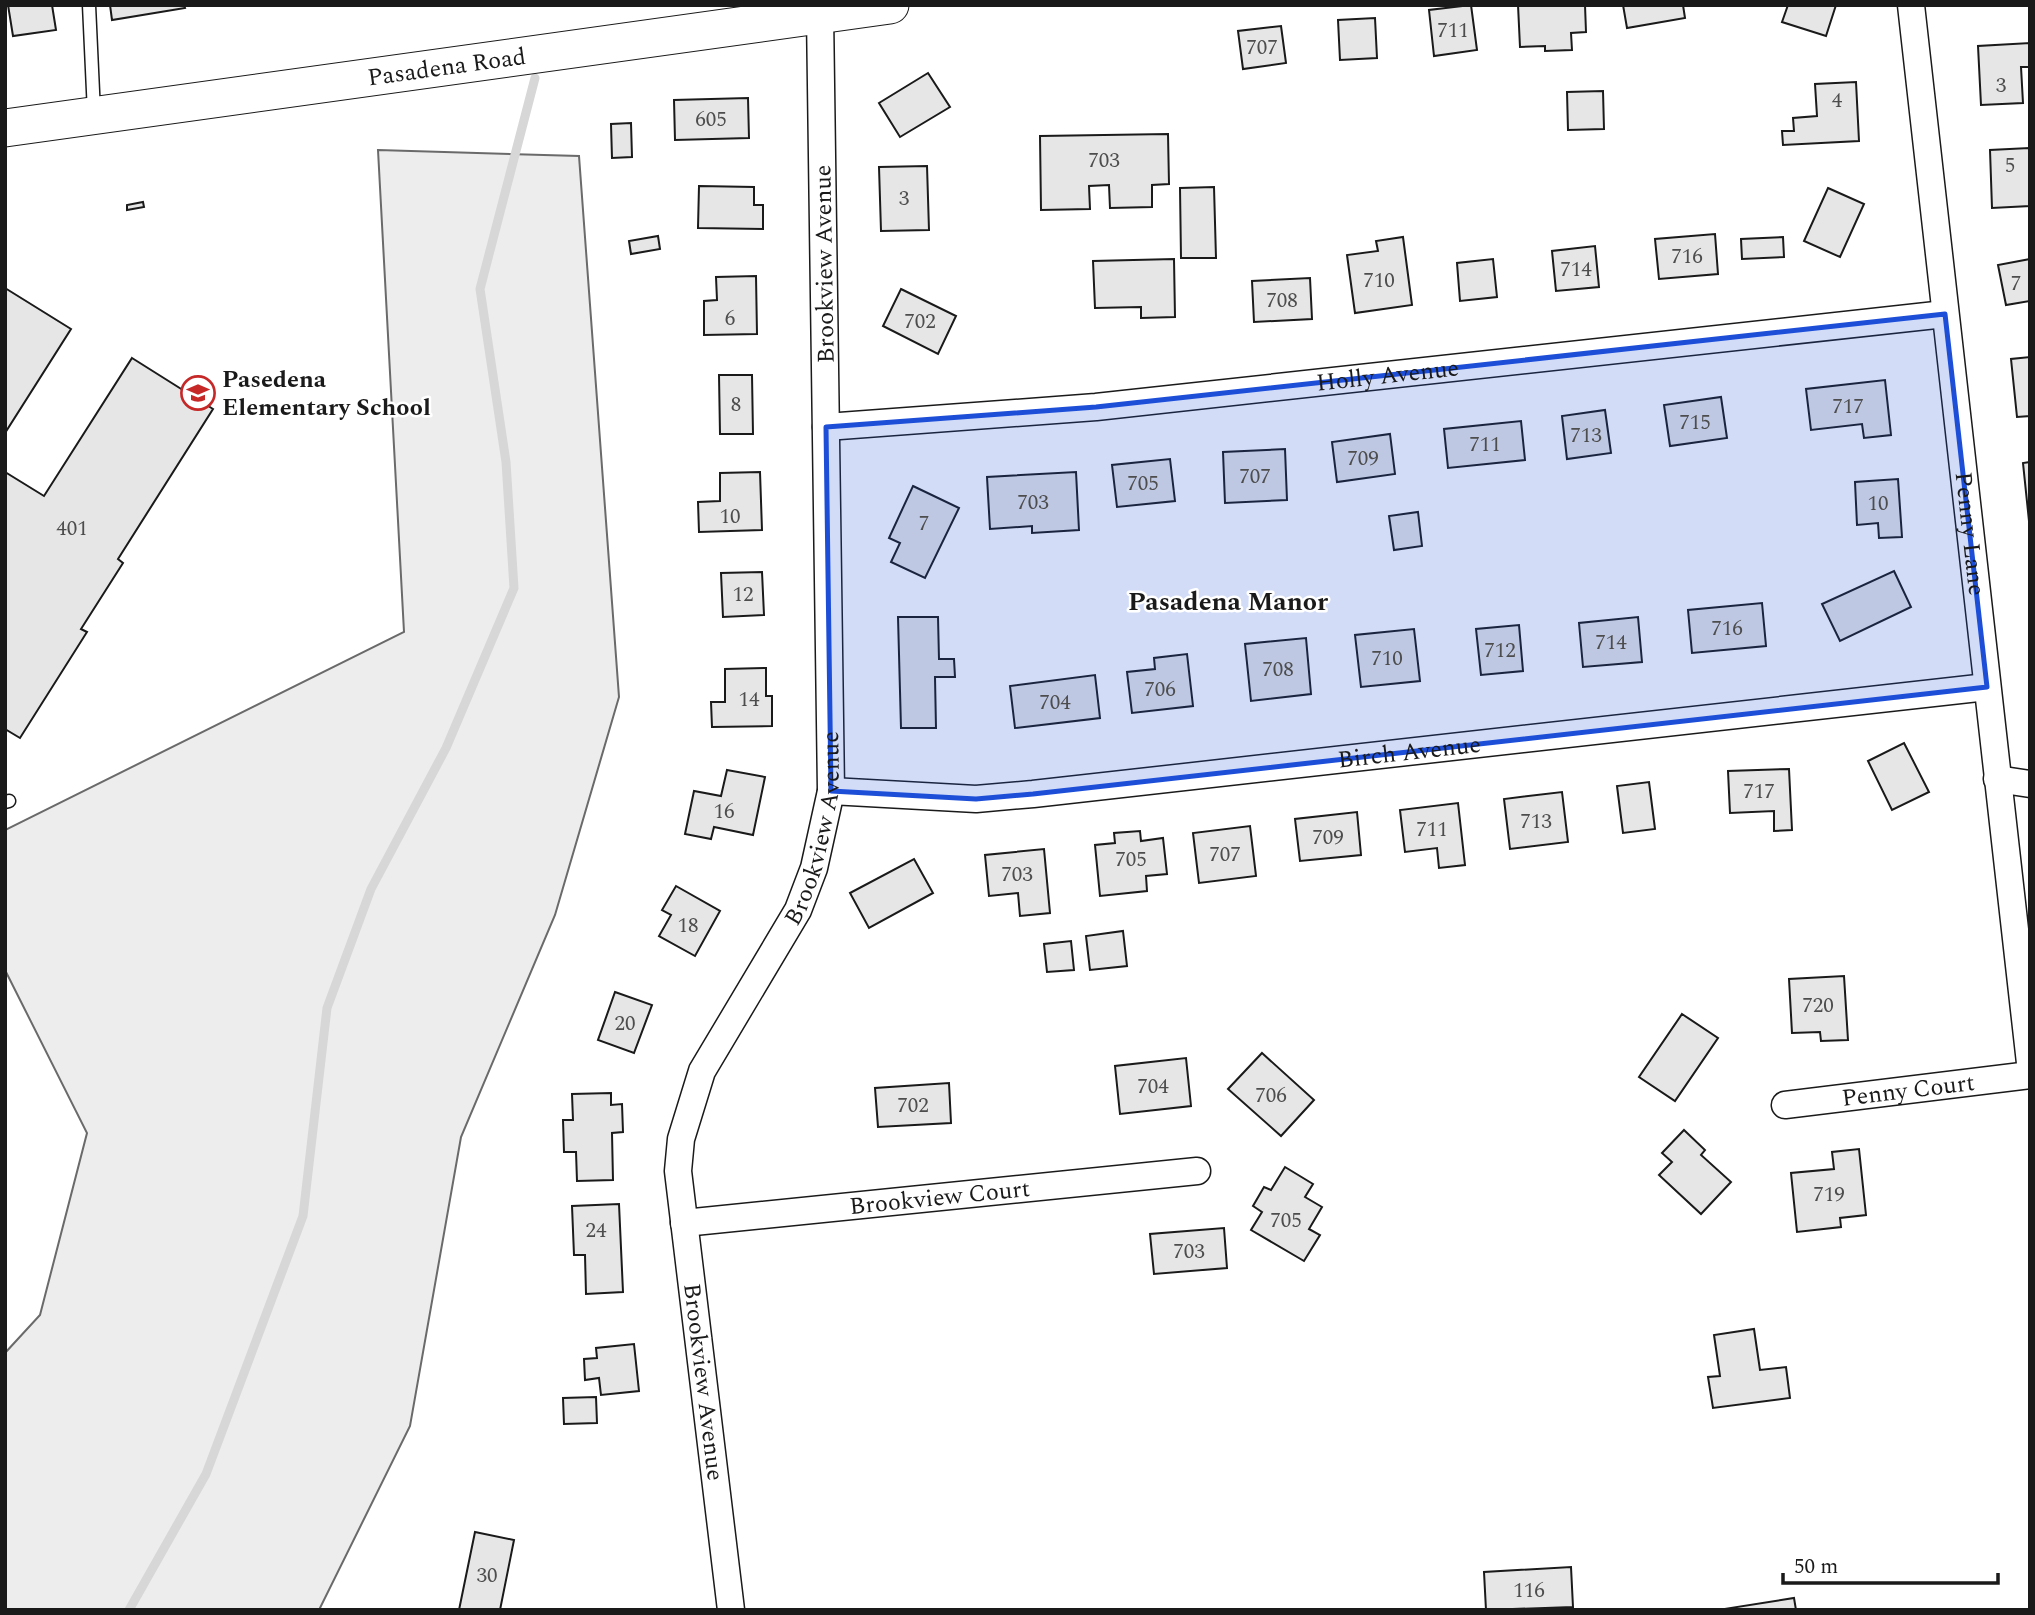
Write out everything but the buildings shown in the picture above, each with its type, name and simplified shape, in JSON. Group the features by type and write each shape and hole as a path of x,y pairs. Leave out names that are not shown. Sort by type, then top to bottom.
{"main road":[{"name":"Pasadena Road","path":"5,128 890,5"}],"street":[{"name":"Penny Lane","path":"1911,5 2030,1063"},
{"name":"Brookview Avenue","path":"731,1610 678,1171 688,1109 702,1071 797,910 814,868 831,791 820,14"},
{"name":"Holly Avenue","path":"827,427 1096,407 1945,314"},
{"name":"Birch Avenue","path":"831,791 976,799 1033,794 1987,687"},
{"path":"1997,779 2030,784"},
{"name":"Penny Court","path":"1785,1105 2030,1075"},
{"name":"Brookview Court","path":"684,1223 1197,1171"}],"lane":[{"path":"89,5 94,116"}],"highlighted area":[{"path":"1945,314 1987,687 1033,794 976,799 831,791 826,427 1096,407"}],"shaded area":[{"path":"378,150 579,156 619,697 555,915 461,1137 410,1426 319,1610 5,1610 5,1353 40,1315 87,1133 5,970 5,830 404,632"}],"waterway":[{"path":"129,1610 206,1474 303,1216 327,1008 371,889 446,748 514,588 506,462 480,289 535,78"}],"place":[{"name":"Pasedena Elementary School","path":"198,393"}],"district":[{"name":"Pasadena Manor","path":"1228,601"}]}
